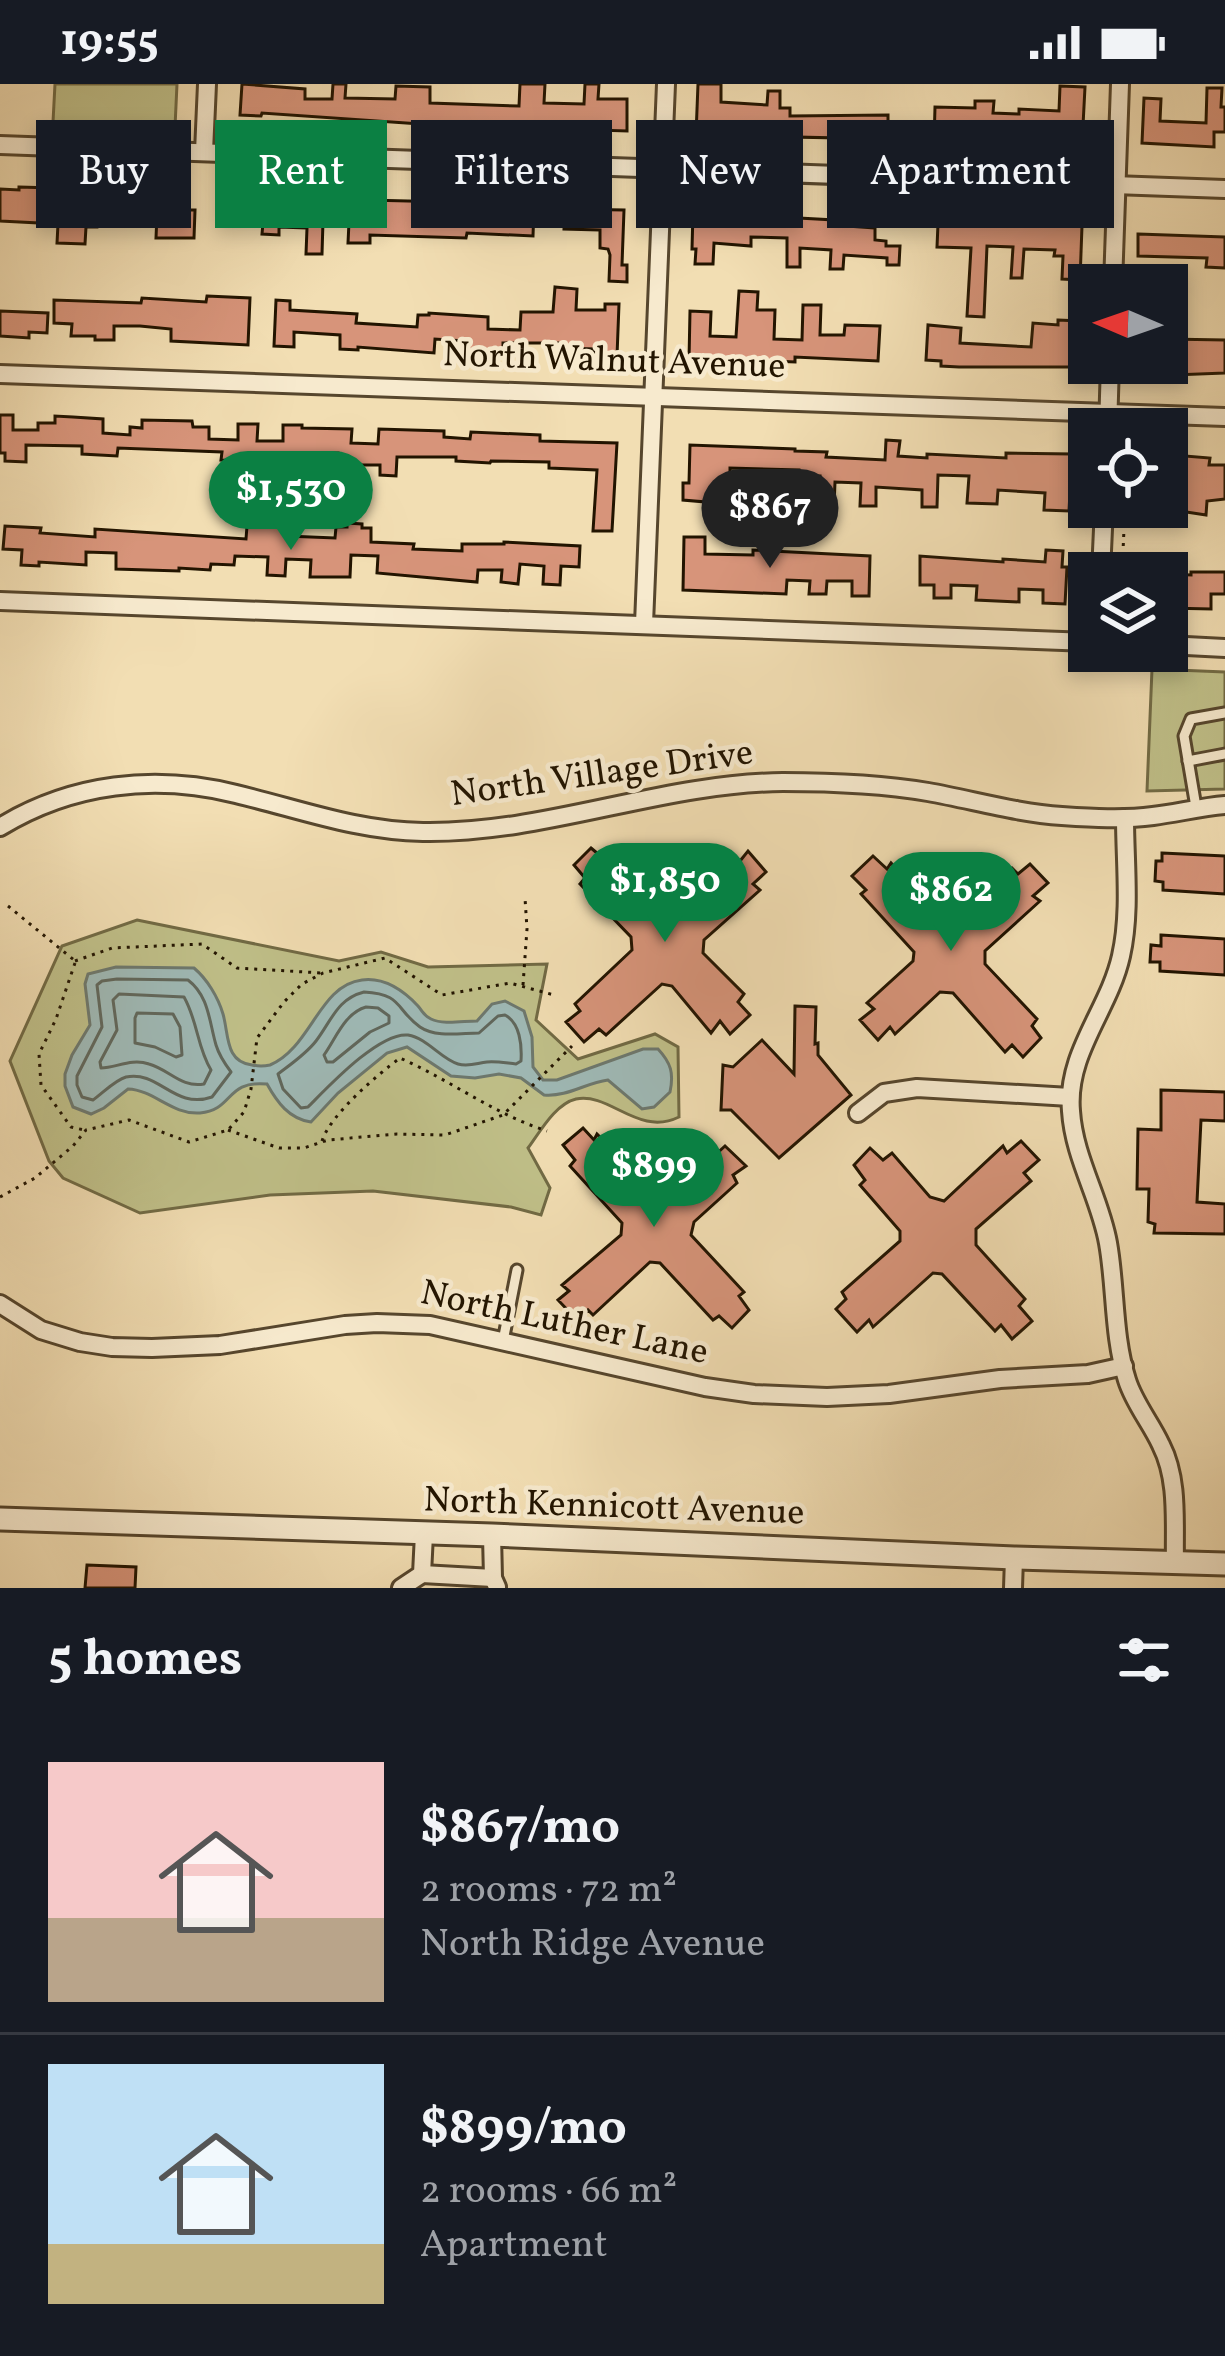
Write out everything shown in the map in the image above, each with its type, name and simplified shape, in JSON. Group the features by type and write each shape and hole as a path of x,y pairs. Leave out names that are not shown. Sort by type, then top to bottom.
{"street":[{"path":"204,152 207,84"},
{"path":"664,120 666,84"},
{"path":"1114,264 1120,84"},
{"path":"0,145 636,166"},
{"path":"803,173 1225,189"},
{"path":"644,624 659,228"},
{"name":"North Walnut Avenue","path":"0,374 652,397 1068,418"},
{"name":"North Walnut Avenue","path":"1188,418 1225,417"},
{"path":"0,602 1068,641"},
{"path":"1188,646 1225,648"},
{"name":"North Village Drive","path":"0,827 70,794 165,784 238,795 330,821 416,832 506,827 752,783 924,791 1026,812 1125,818 1225,805"},
{"path":"1125,818 1121,955 1075,1065 1070,1097 1073,1136 1107,1239 1124,1366 1135,1398 1164,1449 1170,1472 1175,1562"},
{"path":"858,1113 884,1093 917,1088 1070,1097"},
{"name":"North Luther Lane","path":"0,1304 40,1330 112,1347 220,1345 377,1323 430,1325 705,1387 794,1396 890,1394 1088,1374 1124,1366"},
{"name":"North Kennicott Avenue","path":"0,1520 492,1534 1225,1564"},
{"path":"422,1574 424,1534"},
{"path":"400,1588 422,1574 495,1583 492,1534"},
{"path":"1013,1588 1014,1558"}],"lane":[{"path":"1196,809 1184,731 1196,717 1225,713"},
{"path":"1188,761 1225,754"},
{"path":"502,1340 517,1270"}],"path":[{"path":"523,986 525,898"},
{"path":"8,906 75,961"},
{"path":"75,961 112,948 202,944 237,968 323,974"},
{"path":"75,961 39,1054 41,1084 71,1127 86,1130 129,1120 189,1142 228,1130 244,1112 257,1038 302,984 323,974 385,958 442,995 510,983 554,994"},
{"path":"228,1130 279,1148 397,1134 446,1135 503,1115 572,1046"},
{"path":"322,1142 323,1133 400,1058 503,1115 547,1131"},
{"path":"0,1197 35,1178 86,1130"}],"green space":[{"path":"55,84 177,84 175,120 53,120"},
{"path":"1152,672 1225,672 1225,789 1147,791"},
{"path":"137,920 339,961 381,952 428,967 547,964 536,1020 578,1059 655,1034 678,1047 679,1117 650,1122 589,1099 561,1107 528,1148 550,1188 541,1215 511,1207 373,1191 270,1195 140,1213 63,1178 49,1161 10,1061 62,946"}],"water":[{"path":"116,967 194,968 218,1001 233,1053 243,1063 270,1065 284,1057 335,993 347,984 370,980 400,990 436,1021 477,1021 492,1004 505,1001 524,1011 532,1037 533,1067 543,1080 557,1080 643,1049 658,1049 670,1069 670,1092 654,1107 642,1109 608,1080 544,1095 521,1078 451,1076 407,1047 387,1053 311,1122 284,1109 267,1084 244,1086 219,1107 200,1113 128,1089 91,1114 73,1107 65,1074 90,1025 88,974"}],"building":[{"path":"242,84 305,89 305,99 332,99 333,84 346,84 345,98 395,99 396,86 430,87 430,103 519,106 520,84 545,84 544,103 584,104 585,84 599,84 598,99 627,99 627,131 612,131 612,120 411,123 240,115"},
{"path":"698,84 721,84 721,102 767,105 768,91 780,91 780,108 790,108 790,116 888,115 888,120 827,120 827,138 803,137 803,120 697,120"},
{"path":"1060,86 1085,87 1083,120 935,120 935,107 975,108 975,101 994,101 993,113 1059,111"},
{"path":"1207,88 1222,88 1221,107 1225,107 1225,132 1214,132 1214,147 1142,143 1144,98 1161,99 1160,121 1206,123"},
{"path":"36,188 36,223 0,221 0,189"},
{"path":"387,200 411,201 411,228 533,228 533,236 370,235 370,243 348,243 349,228 387,228"},
{"path":"191,210 195,210 194,238 156,238 156,228 191,228"},
{"path":"612,210 624,210 622,265 627,265 627,282 609,281 610,255 608,249 600,248 600,230 564,229 612,228"},
{"path":"803,218 827,220 827,228 875,228 875,240 900,246 899,265 887,265 887,258 844,255 843,269 830,269 831,250 800,248 800,267 787,267 787,238 751,237 751,246 714,243 713,264 695,264 696,249 692,249 693,228 803,228"},
{"path":"58,228 86,228 85,244 57,243"},
{"path":"263,228 279,228 279,235 262,234"},
{"path":"307,228 323,228 322,254 306,254"},
{"path":"938,228 1082,228 1081,264 1068,264 1068,279 1062,279 1063,256 1054,256 1055,250 1024,249 1022,278 1011,278 1013,247 987,246 984,317 967,316 971,248 937,247"},
{"path":"1138,234 1225,237 1225,268 1206,267 1207,258 1138,256"},
{"path":"555,287 577,289 576,310 605,310 605,304 619,304 617,356 594,355 594,349 559,348 559,343 503,343 503,352 464,351 464,341 435,339 434,353 340,349 340,335 294,332 294,347 274,346 276,300 290,301 290,310 357,314 356,323 417,327 418,315 429,313 488,317 488,329 520,330 521,312 553,312"},
{"path":"739,291 758,292 757,310 775,310 774,339 802,340 803,305 821,305 820,335 844,335 845,325 880,326 878,361 795,357 795,362 747,360 747,366 689,360 690,311 711,312 710,336 736,337"},
{"path":"207,296 250,298 248,345 171,341 171,329 140,326 114,326 114,340 95,340 95,336 71,336 72,324 54,323 54,300 206,302"},
{"path":"0,311 48,313 47,333 29,332 29,338 0,336"},
{"path":"1058,320 1068,320 1068,367 959,367 926,360 928,325 961,328 960,343 1031,347 1033,323 1058,325"},
{"path":"1188,339 1225,340 1225,373 1188,374"},
{"path":"0,415 13,415 13,430 38,430 38,423 55,423 55,416 103,419 103,433 130,435 130,427 142,428 142,420 192,421 193,427 209,427 209,439 238,440 238,424 258,424 257,441 283,441 283,425 302,425 352,429 351,443 378,444 379,429 444,431 444,437 470,439 471,432 540,435 540,441 617,443 612,531 593,531 597,470 549,468 549,462 397,457 396,476 380,475 380,465 338,465 338,453 301,453 301,463 221,460 222,452 118,448 117,456 82,454 82,446 26,445 26,462 5,461 5,453 0,453"},
{"path":"886,440 900,441 898,456 1068,454 1068,511 1044,510 1045,493 998,490 997,504 967,503 969,476 938,475 937,507 922,507 922,490 876,487 876,506 860,506 861,483 835,482 834,506 819,505 820,476 799,476 799,470 730,468 730,504 683,500 683,483 689,483 690,445 795,449 827,452 826,457 885,460"},
{"path":"1188,456 1210,458 1209,465 1225,465 1225,499 1207,501 1206,515 1188,512"},
{"path":"347,523 371,528 371,542 414,544 413,549 462,551 462,544 504,542 580,546 579,567 561,566 560,585 543,584 544,566 520,564 518,584 501,582 502,570 478,570 477,582 377,573 378,556 351,555 350,577 310,577 311,560 286,559 285,576 267,575 268,557 235,556 234,565 179,571 116,569 116,553 86,552 86,565 21,565 22,550 3,549 5,526 95,537 95,529 246,539 247,526 287,528 287,536 335,538 336,527 347,527"},
{"path":"684,537 705,537 705,554 753,555 753,550 870,556 869,596 852,596 852,581 827,581 826,594 809,594 810,581 787,580 786,594 683,590"},
{"path":"1046,550 1063,551 1065,604 1043,603 1043,590 1019,589 1019,602 976,600 977,586 951,585 951,598 934,598 934,585 920,585 920,556 1045,562"},
{"path":"1225,572 1225,594 1211,594 1211,609 1188,608 1191,575"},
{"path":"591,848 604,859 611,855 662,909 678,908 729,857 736,866 748,851 766,872 753,884 760,890 704,940 703,953 744,994 738,1002 750,1015 730,1034 720,1021 711,1033 672,986 662,984 606,1035 599,1029 584,1042 566,1022 580,1011 575,1004 632,950 631,937 580,884 585,878 574,865"},
{"path":"1162,853 1225,856 1225,894 1163,890 1163,882 1155,881 1156,861 1162,861"},
{"path":"873,856 887,869 891,863 943,920 956,923 1012,868 1018,874 1030,864 1048,883 1033,896 1040,901 985,951 985,964 1037,1019 1032,1026 1041,1038 1023,1057 1012,1045 1005,1052 953,993 940,992 895,1034 890,1027 878,1040 860,1020 874,1009 867,1003 913,961 914,952 861,894 866,890 852,876"},
{"path":"1161,935 1225,939 1225,975 1160,971 1160,962 1150,962 1151,945 1161,946"},
{"path":"795,1006 816,1007 818,1055 851,1095 779,1158 731,1110 721,1110 723,1065 733,1067 762,1040 794,1074"},
{"path":"1161,1090 1225,1092 1225,1121 1201,1120 1197,1202 1225,1204 1225,1234 1154,1233 1155,1224 1148,1222 1149,1189 1137,1189 1138,1129 1161,1130"},
{"path":"583,1128 594,1140 597,1134 654,1192 664,1191 708,1152 713,1157 725,1146 746,1166 733,1175 737,1183 694,1222 691,1235 744,1292 739,1296 749,1310 732,1328 719,1316 713,1320 660,1263 650,1262 593,1315 588,1310 578,1321 558,1300 569,1291 562,1285 621,1235 622,1223 570,1166 575,1160 563,1145"},
{"path":"1021,1141 1039,1160 1024,1173 1031,1181 976,1229 976,1245 1025,1299 1019,1306 1032,1321 1012,1339 1001,1325 995,1331 942,1274 933,1273 873,1327 869,1320 857,1332 836,1309 846,1299 842,1292 900,1241 900,1231 860,1185 865,1180 854,1165 870,1148 883,1160 892,1153 930,1197 944,1201 1003,1146 1007,1153"},
{"path":"87,1565 136,1567 135,1588 85,1588"}]}
